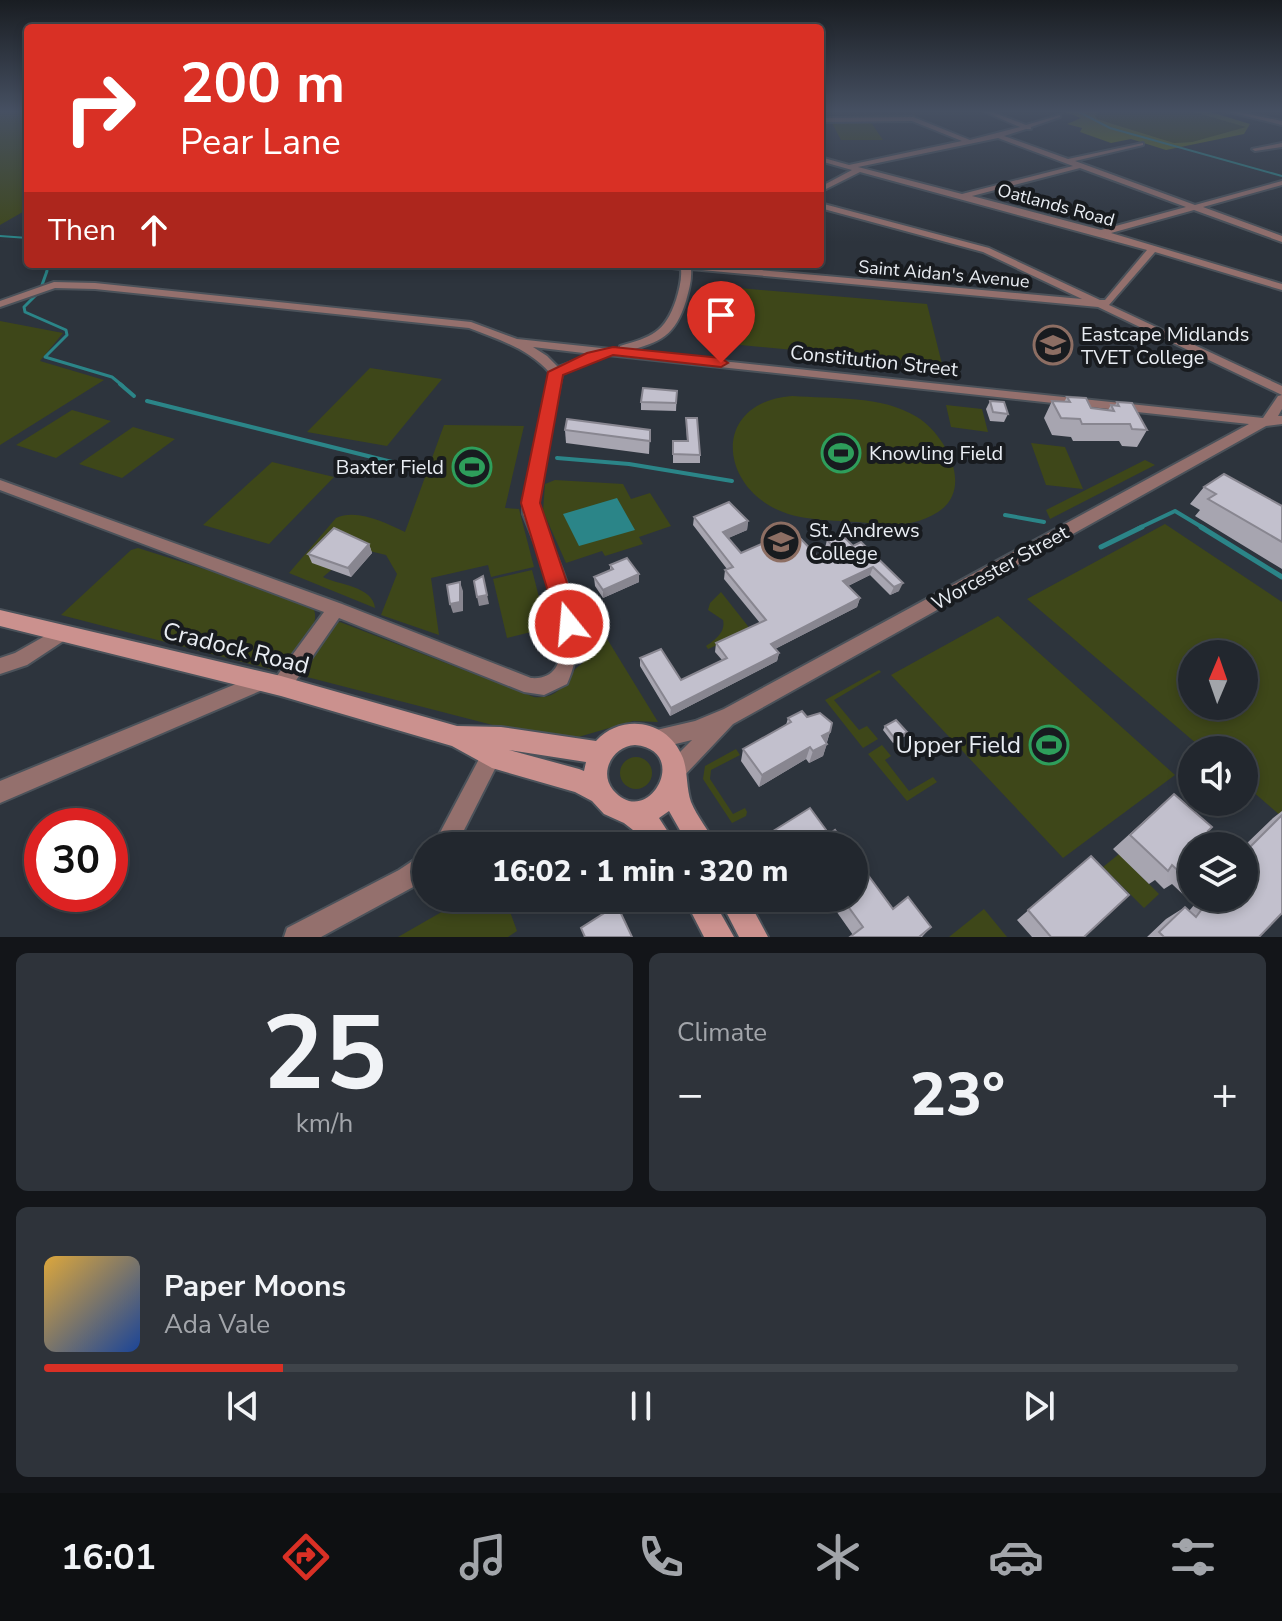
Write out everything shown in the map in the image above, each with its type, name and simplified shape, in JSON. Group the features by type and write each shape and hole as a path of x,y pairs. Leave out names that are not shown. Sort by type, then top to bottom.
{"main road":[{"name":"Cradock Road","path":"0,618 59,635 270,684 496,747 600,792"},
{"path":"674,777 660,805 648,811 630,812 620,810 600,792 595,779 601,753 621,737 633,734 655,739 672,758 681,810 694,832"},
{"name":"Cradock Road","path":"496,747 601,753"},
{"path":"630,812 654,832"},
{"path":"705,912 720,937"},
{"path":"740,912 754,937"}],"street":[{"path":"848,166 904,155"},
{"path":"1050,155 1282,239"},
{"path":"1068,161 1095,155"},
{"name":"Oatlands Road","path":"824,160 1101,233 1282,287"},
{"path":"960,197 1081,166"},
{"path":"824,188 859,169"},
{"path":"1101,233 1282,183"},
{"path":"824,206 986,250 1282,391"},
{"path":"933,235 1282,399"},
{"path":"1098,304 1108,302 1153,248"},
{"path":"556,372 592,356 656,339 673,326 688,275 686,268"},
{"name":"Saint Aidan's Avenue","path":"746,268 1098,304"},
{"name":"Constitution Street","path":"0,304 54,285 95,286 471,325 515,342 1271,421"},
{"path":"515,342 543,358 556,372"},
{"path":"0,485 336,609 531,686 544,687 560,678 569,656 569,624 530,503 556,372"},
{"name":"Worcester Street","path":"655,739 695,730 731,716 1271,421 1282,399"},
{"path":"0,792 270,684 336,609"},
{"path":"0,666 21,659 59,635"},
{"name":"Worcester Street","path":"674,777 731,716"},
{"path":"451,832 496,747"},
{"path":"296,937 412,874"}],"green space":[{"path":"0,155 24,155 24,211 0,225"},
{"path":"739,288 927,304 942,364 730,344"},
{"path":"0,321 63,333 40,361 104,380 0,445"},
{"path":"370,368 442,379 387,446 307,432"},
{"name":"Knowling Field","path":"792,396 873,401 917,417 937,436 952,462 955,476 949,502 938,512 921,520 886,525 799,517 778,510 758,498 744,482 735,464 733,445 737,428 748,413 766,402"},
{"path":"946,405 982,409 988,432 951,427"},
{"path":"72,410 111,421 56,458 16,445"},
{"path":"444,425 524,426 505,508 519,509 534,567 491,577 488,565 431,578 439,635 381,615 397,574 386,555 357,548 323,577 362,591 373,601 375,608 289,573 336,518 344,515 380,521 405,532"},
{"path":"133,427 175,439 122,478 79,464"},
{"path":"1031,443 1065,447 1083,489 1046,485"},
{"path":"1145,460 1155,465 1050,519 1046,510"},
{"path":"272,462 334,477 269,544 203,525"},
{"path":"555,480 623,484 631,499 650,493 671,526 639,537 643,544 605,556 602,551 566,563 543,511 545,484"},
{"path":"1165,524 1282,602 1282,817 1258,796 1258,736 1188,736 1027,599"},
{"path":"138,548 239,580 314,610 313,626 294,654 270,669 61,615 131,550"},
{"path":"532,570 547,628 507,638 493,579"},
{"path":"721,592 751,630 708,649 706,646 723,628 723,620 708,610 710,603"},
{"path":"590,611 658,722 633,721 575,738 535,736 307,677 301,671 331,625 340,622 534,697 548,696 558,691 586,659 591,635 583,614"},
{"name":"Upper Field","path":"998,616 1175,775 1063,858 891,675"},
{"path":"879,670 881,672 834,700 859,730 867,726 878,739 863,748 825,700"},
{"path":"882,745 891,756 885,760 909,791 933,777 937,782 907,801 868,754"},
{"path":"736,749 740,755 711,770 710,779 733,814 745,808 747,812 746,816 732,823 703,779 705,766"},
{"path":"636,757 647,762 652,773 647,784 636,789 625,784 620,773 625,762"},
{"path":"1119,854 1159,894 1144,908 1103,867"},
{"path":"984,909 1007,937 949,937"},
{"path":"442,912 510,912 517,931 508,937 398,937"}],"water":[{"path":"617,498 635,530 579,546 563,514"}],"building":[{"path":"643,388 677,391 676,403 641,402"},
{"path":"1067,397 1086,398 1091,408 1114,411 1111,405 1119,406 1117,402 1132,403 1147,430 1132,429 1130,424 1082,424 1080,419 1061,418 1052,401 1070,402"},
{"path":"990,401 1004,402 1008,414 993,412"},
{"path":"686,418 697,418 700,455 673,454 673,441 688,441"},
{"path":"567,419 650,430 650,441 565,430"},
{"path":"1224,474 1282,506 1282,542 1208,499 1216,494 1204,487"},
{"path":"729,502 748,521 723,532 741,553 773,539 779,545 799,537 821,560 839,552 827,540 841,534 853,546 861,542 903,583 894,587 873,567 843,581 860,598 771,644 779,653 671,708 640,658 661,649 681,680 727,658 716,643 766,620 725,570 733,567 694,517"},
{"path":"334,528 369,544 348,568 308,554"},
{"path":"627,558 639,574 603,590 594,577 613,569 610,565"},
{"path":"483,576 487,595 477,597 474,581"},
{"path":"460,582 460,602 450,604 447,585"},
{"path":"802,711 807,717 820,713 832,723 830,732 822,736 827,744 813,751 810,747 762,775 743,749 791,722 788,718"},
{"path":"896,720 907,732 895,739 885,726"},
{"path":"1174,794 1178,797 1178,816 1199,816 1212,827 1209,832 1178,832 1178,870 1172,865 1168,871 1130,835"},
{"path":"810,808 828,832 772,832"},
{"path":"1282,815 1282,913 1259,937 1164,937 1159,932 1180,912 1190,912 1196,917 1200,912 1258,912 1258,839"},
{"path":"1091,856 1129,895 1084,937 1051,937 1028,910"},
{"path":"868,875 893,909 908,897 931,927 919,937 850,937 863,927 852,912 868,912"},
{"path":"606,912 620,912 632,937 585,937 581,928"}],"waterway":[{"path":"1206,155 1282,176"},
{"path":"0,236 24,238"},
{"path":"46,273 48,268"},
{"path":"42,285 47,271"},
{"path":"39,292 24,307 25,312 66,330 67,335 45,357 112,377 123,386"},
{"path":"120,384 134,396"},
{"path":"147,401 416,468"},
{"path":"557,458 629,464 732,481"},
{"path":"1137,529 1175,511 1205,529"},
{"path":"1005,515 1044,522"},
{"path":"1101,547 1142,527"},
{"path":"1201,527 1282,577"}],"place":[{"name":"Eastcape Midlands TVET College","path":"1053,345"},
{"name":"Knowling Field","path":"841,453"},
{"name":"Baxter Field","path":"472,467"},
{"name":"St. Andrews College","path":"781,542"},
{"name":"Upper Field","path":"1049,745"}],"route":[{"path":"569,624 567,609 531,514 530,503 556,372 592,356 613,351 721,363"}]}
